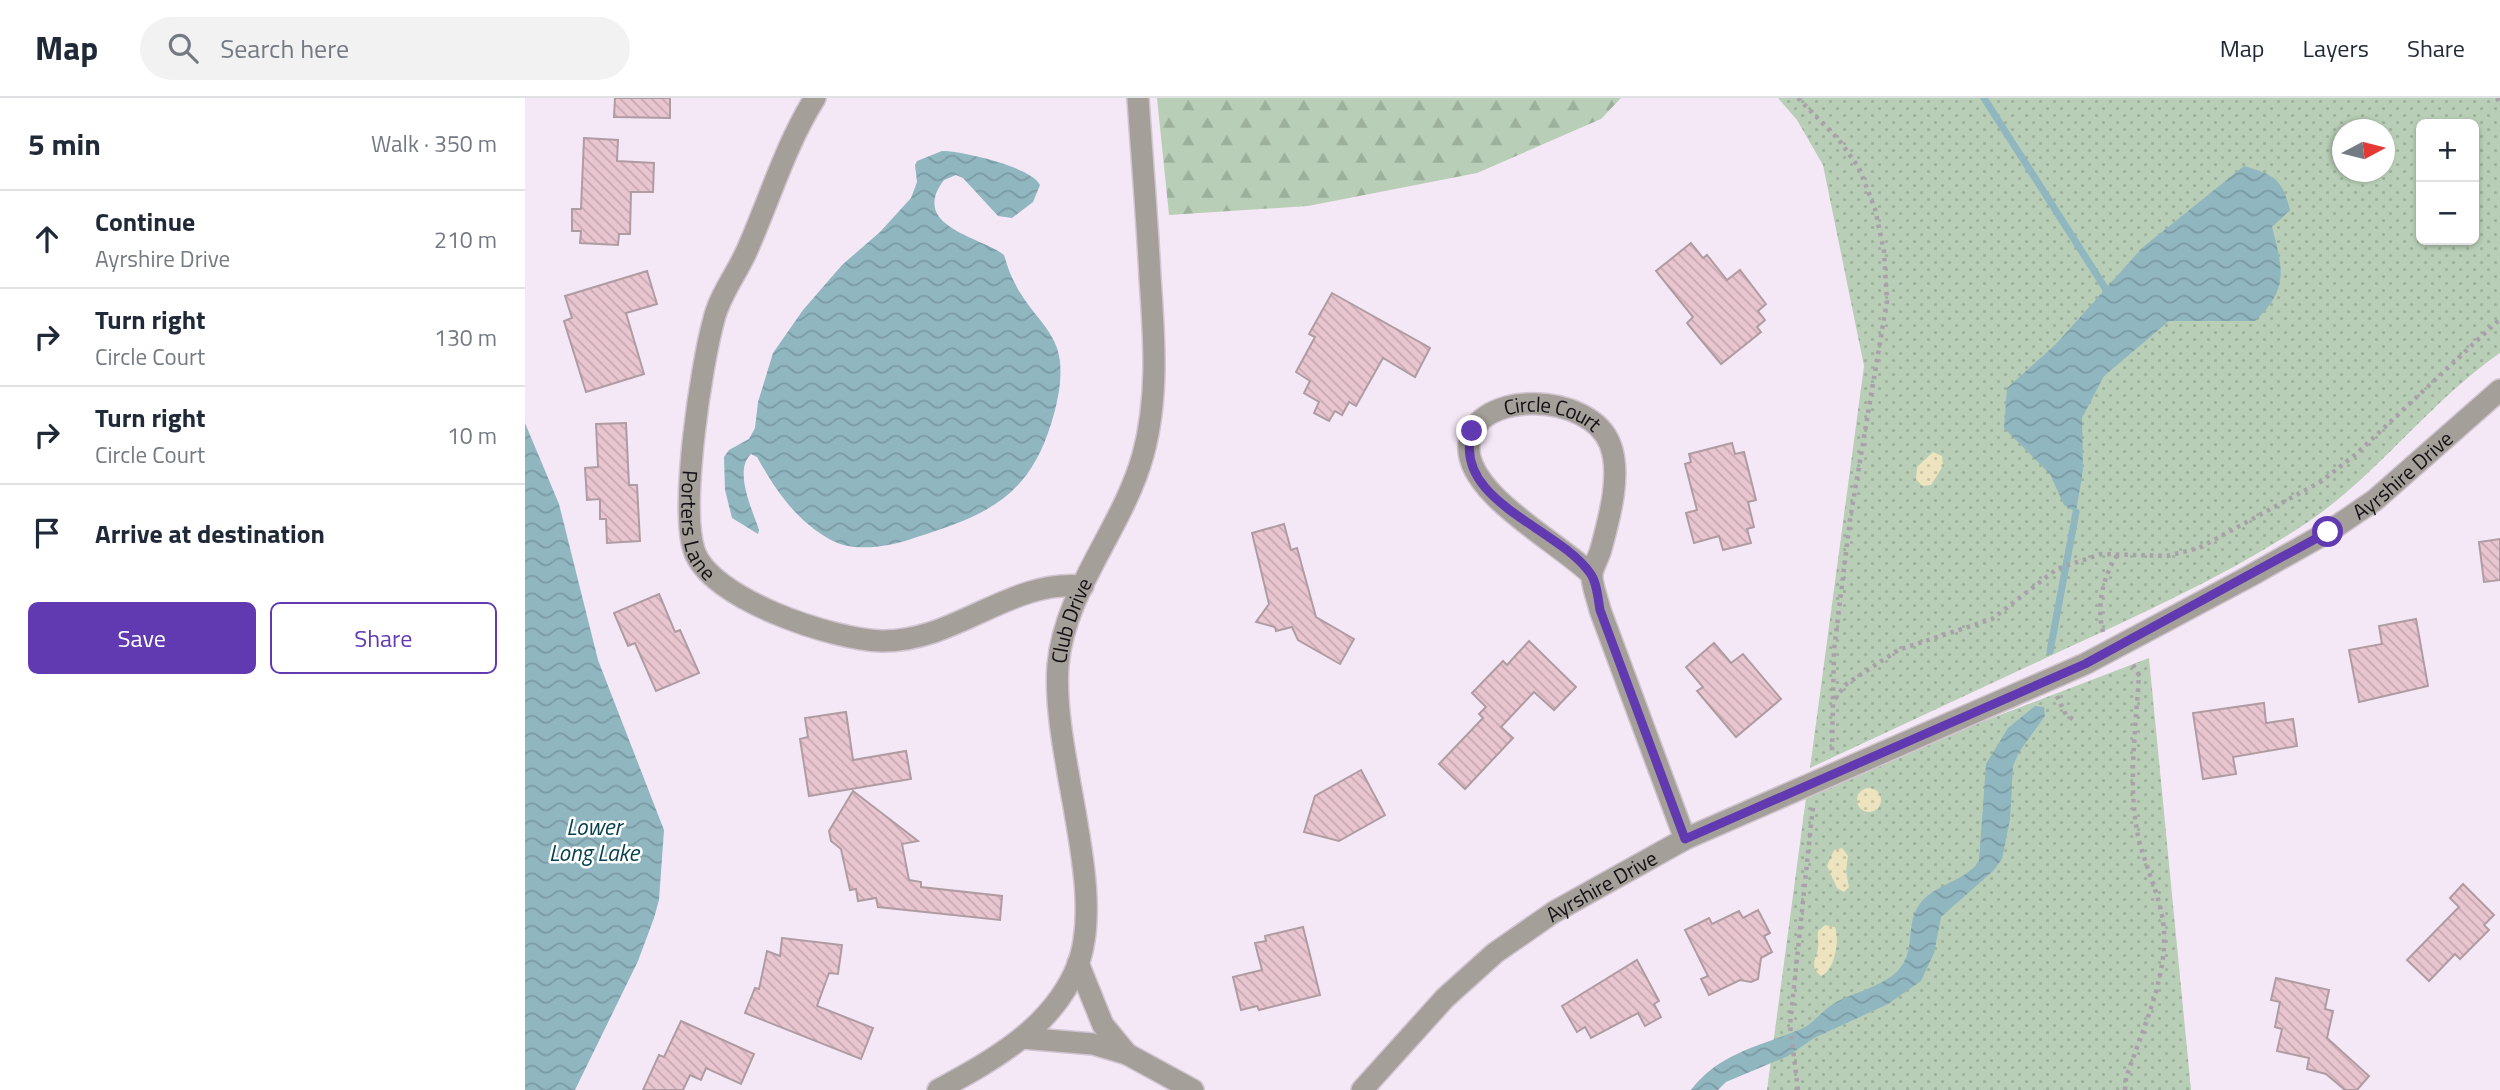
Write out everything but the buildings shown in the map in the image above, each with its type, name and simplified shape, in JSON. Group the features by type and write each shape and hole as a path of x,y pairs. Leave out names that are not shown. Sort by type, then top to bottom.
{"street":[{"name":"Porters Lane","path":"815,98 799,128 743,260 714,317 698,415 689,509 694,551 702,567 721,584 785,615 841,635 883,641 928,635 1023,593 1048,585 1083,586"},
{"name":"Club Drive","path":"938,1090 1022,1038 1057,1003 1078,963 1084,930 1084,884 1065,765 1058,690 1064,636 1083,586 1129,495 1143,455 1152,407 1154,335 1137,98"},
{"name":"Ayrshire Drive","path":"1362,1090 1445,998 1495,953 1585,893 1685,839 2116,648 2328,532 2375,500 2500,390"},
{"name":"Circle Court","path":"1592,575 1499,500 1476,477 1469,454 1469,442 1478,422 1487,415 1520,406 1560,405 1577,410 1601,427 1612,449 1614,473 1607,525 1592,575 1600,610 1685,839"},
{"path":"1078,963 1103,1025 1127,1054"},
{"path":"1022,1038 1093,1044 1127,1054 1193,1090"}],"path":[{"path":"1798,98 1839,141 1860,168 1884,251 1887,301 1850,520 1833,650 1832,759 1814,796 1808,836 1790,1025 1798,1090"},
{"path":"2497,98 2500,103"},
{"path":"1834,700 1845,685 1898,650 1992,619 2057,569 2081,559 2119,553 2167,555 2199,548 2322,481 2434,384 2500,319"},
{"path":"2119,553 2105,578 2100,614 2104,637 2129,658 2139,675 2133,802 2137,834 2161,909 2165,942 2162,970 2126,1079 2125,1090"},
{"path":"2051,679 2060,706 2071,720 2075,720"}],"green space":[{"path":"1157,98 1621,98 1601,119 1477,173 1308,206 1169,215"},
{"path":"1778,98 2500,98 2500,353 2474,372 2356,484 2305,524 2276,542 2157,606 1810,768 1864,366 1823,165 1797,120"},
{"path":"2149,658 2191,1090 1767,1090 1806,798 1963,729"}],"sand":[{"path":"1933,452 1942,456 1943,466 1931,485 1922,486 1916,479 1917,467"},
{"path":"1869,788 1880,795 1881,800 1874,811 1869,812 1858,805 1857,800 1864,789"},
{"path":"1842,848 1848,856 1846,871 1849,887 1844,892 1837,888 1827,866 1834,850"},
{"path":"1825,925 1835,927 1836,946 1830,968 1821,976 1815,970 1814,964 1818,949 1818,931"}],"water":[{"path":"942,151 980,157 1011,166 1034,178 1040,185 1033,202 1012,218 998,216 963,178 956,175 944,180 935,196 935,209 942,220 953,228 1004,255 1018,289 1055,343 1060,362 1060,386 1053,417 1041,449 1030,470 1017,486 984,511 942,529 873,547 839,544 806,523 779,493 757,457 751,454 746,461 744,481 758,534 732,518 725,490 724,457 729,450 749,439 755,428 758,402 773,353 803,310 842,265 880,232 911,198 917,182 917,161"},
{"path":"2244,166 2275,179 2284,191 2290,210 2272,227 2280,267 2274,299 2255,321 2169,321 2104,376 2082,418 2083,470 2076,512 2064,505 2050,474 2004,428 2007,388 2056,344 2142,248"},
{"name":"Lower Long Lake","path":"525,423 559,504 598,660 664,830 659,900 654,918 638,961 575,1090 525,1090"},
{"path":"2035,706 2044,707 2045,716 2019,752 2013,766 2010,819 2002,859 1993,871 1941,917 1934,953 1921,981 1888,1004 1814,1038 1788,1056 1726,1082 1718,1090 1691,1090 1702,1077 1727,1059 1805,1027 1830,1006 1885,981 1901,967 1909,948 1913,918 1923,900 1967,873 1979,861 1986,764 2008,728"}],"waterway":[{"path":"1984,98 2107,291"},
{"path":"2050,651 2076,512"}],"route":[{"path":"1472,431 1469,454 1472,468 1483,486 1575,558 1592,575 1600,610 1685,839 2085,664 2328,532"}]}
